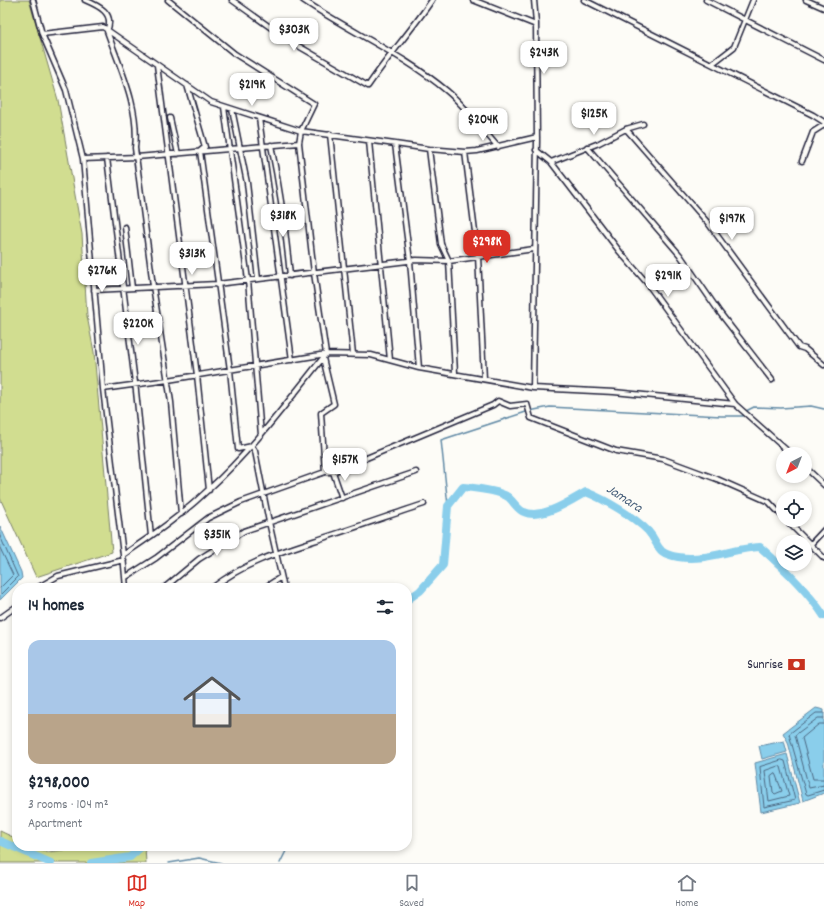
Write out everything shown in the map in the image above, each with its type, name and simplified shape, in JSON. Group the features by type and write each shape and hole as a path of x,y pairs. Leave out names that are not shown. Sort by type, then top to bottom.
{"street":[{"path":"33,0 42,34 66,90 83,159 92,243 94,290 103,389 126,583"},
{"path":"85,0 104,9 110,22 107,31 129,91 137,133 135,148 153,286 168,380 181,514"},
{"path":"168,0 235,54 314,104 301,131 299,144 324,356 334,404 321,413 325,472"},
{"path":"232,0 288,40 368,86 399,42 417,22 432,0"},
{"path":"303,0 392,52 448,92 498,147"},
{"path":"473,0 536,25"},
{"path":"533,388 534,248 537,137 536,25 534,0"},
{"path":"584,0 813,114 824,123 813,132 802,161"},
{"path":"706,0 824,60"},
{"path":"712,64 734,47 753,0"},
{"path":"806,0 824,8"},
{"path":"42,34 103,28 211,102 301,131 429,149 465,152 498,147 537,137"},
{"path":"157,65 197,375 209,490"},
{"path":"187,85 205,147 200,151"},
{"path":"224,107 248,280 257,366 261,435"},
{"path":"232,109 239,148 248,183 258,279"},
{"path":"170,118 178,154"},
{"path":"259,118 292,360"},
{"path":"551,162 626,129 643,124"},
{"path":"626,129 708,223 799,347 805,349 824,365"},
{"path":"330,134 353,354"},
{"path":"369,141 390,360"},
{"path":"83,159 137,158 200,151 299,144"},
{"path":"395,144 410,260 419,368"},
{"path":"271,145 284,222 290,276"},
{"path":"587,147 680,255 720,313 772,380"},
{"path":"429,149 441,244 449,261 455,373"},
{"path":"536,150 551,162 620,252 647,283 735,404 783,447"},
{"path":"200,151 217,284 230,370 238,449 252,446"},
{"path":"465,152 478,256 484,378"},
{"path":"107,158 135,385 151,536"},
{"path":"125,227 132,288"},
{"path":"94,290 217,284 344,270 410,260 449,261 534,248"},
{"path":"103,389 292,360 353,354 371,355 419,368 484,378 533,388 622,393 735,404"},
{"path":"123,555 181,514 209,490 278,417 324,356"},
{"path":"126,577 156,558 208,518 241,502 325,472 333,472 493,405 498,401 510,406 527,404 531,418 616,450 663,459 718,479 769,502 776,510"},
{"path":"252,446 255,451 283,583"},
{"path":"333,472 342,498"},
{"path":"170,583 199,558 244,531 416,472"},
{"path":"812,474 824,485"},
{"path":"218,583 228,575 245,566 276,553 424,504"},
{"path":"793,527 801,535"},
{"path":"812,542 824,530"},
{"path":"812,546 824,558"},
{"path":"46,583 58,576 124,560"},
{"path":"272,583 281,577"},
{"path":"0,618 12,610"}],"green space":[{"path":"0,0 29,0 58,100 82,234 87,316 94,352 112,552 36,577 0,498"},
{"path":"0,831 12,837 12,851 145,851 146,863 0,863"}],"water":[{"path":"0,526 21,572 22,578 17,583 12,583 12,588 0,600"},
{"path":"816,708 824,710 824,793 803,801 788,742 783,733"},
{"path":"784,741 787,752 762,759 759,746"},
{"path":"787,754 800,803 761,812 755,763"}],"waterway":[{"path":"448,506 441,440 529,411 550,407 743,416 744,412 754,407 781,408 811,406 824,409"},
{"name":"Jamara","path":"412,597 420,591 443,565 448,506 463,487 486,490 504,495 522,511 531,514 547,512 586,492 602,499 642,525 652,536 658,547 670,555 699,558 760,547 795,580 824,616"},
{"name":"Jamara","path":"0,841 12,846"},
{"name":"Jamara","path":"23,851 51,863"},
{"name":"Jamara","path":"91,863 130,857 137,851"},
{"path":"280,863 286,851"},
{"path":"169,863 199,858 221,863"}],"place":[{"name":"Sunrise","path":"796,665"}]}
